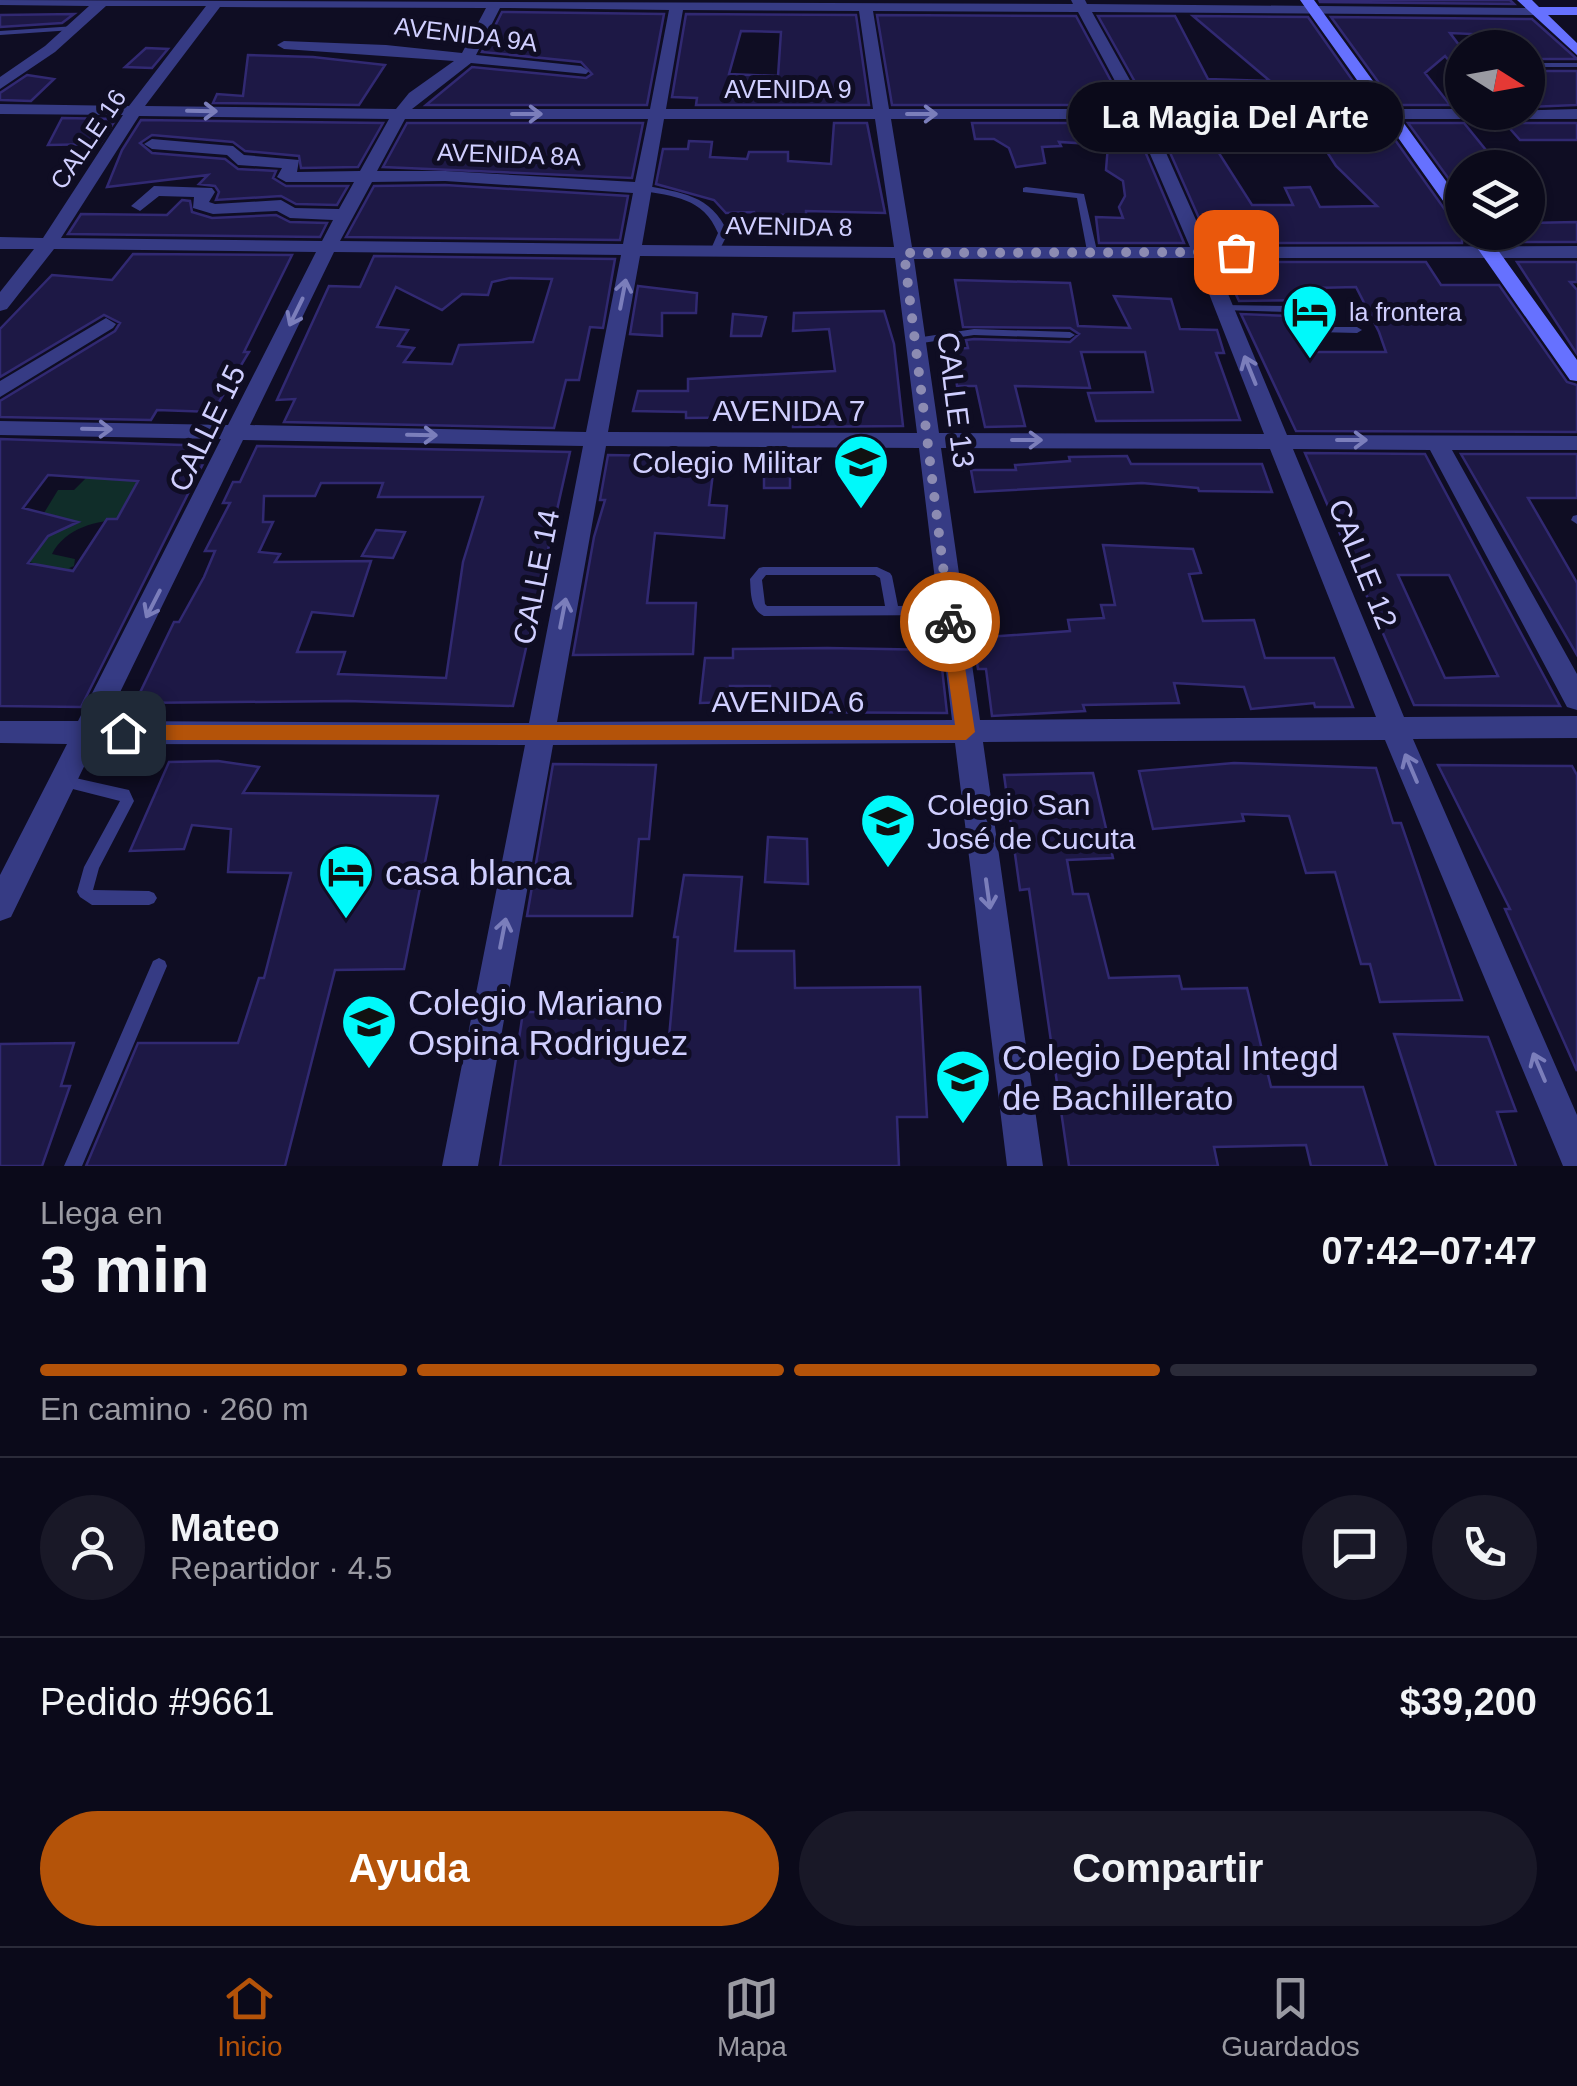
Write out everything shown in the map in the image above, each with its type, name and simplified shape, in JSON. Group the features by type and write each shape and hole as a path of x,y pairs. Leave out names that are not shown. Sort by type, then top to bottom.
{"street":[{"path":"0,1 1530,6 1577,12"},
{"path":"0,84 104,1"},
{"name":"CALLE 16","path":"0,305 48,244 135,110 217,1"},
{"name":"CALLE 15","path":"0,907 239,431 326,248 400,114 415,96 466,60 496,2"},
{"name":"CALLE 14","path":"460,1166 677,3"},
{"name":"CALLE 13","path":"865,4 879,114 904,253 948,610 1025,1166"},
{"name":"CALLE 12","path":"1080,4 1140,113 1201,252 1395,730 1577,1157"},
{"path":"1310,5 1445,190"},
{"path":"1530,6 1577,52"},
{"name":"AVENIDA 9A","path":"284,45 386,49 581,70"},
{"name":"AVENIDA 9","path":"0,109 656,115 1577,114"},
{"name":"AVENIDA 8A","path":"152,144 233,151 238,160 292,164 286,177 592,182 642,188"},
{"path":"140,206 154,191 206,192 199,204 213,209 281,206 290,213 345,215"},
{"name":"AVENIDA 8","path":"0,243 904,253 1577,252"},
{"path":"1488,252 1569,352 1577,375"},
{"path":"0,390 106,324"},
{"name":"AVENIDA 7","path":"0,428 595,439 1577,444"},
{"path":"1436,441 1577,699"},
{"name":"AVENIDA 6","path":"0,732 540,734 1577,727"}],"lane":[{"path":"0,33 74,28"},
{"path":"1545,65 1577,65"},
{"name":"AVENIDA 8A","path":"642,188 697,199 719,220 723,233 716,249"},
{"path":"1026,190 1081,196 1092,251"},
{"path":"1225,308 1293,308 1321,330 1357,330"},
{"path":"916,341 974,332 1070,335"},
{"path":"892,610 886,576 877,571 763,571 756,578 759,605 764,611 948,610"},
{"path":"62,781 104,786 124,794 127,801 92,867 85,892 92,898 149,898"},
{"path":"72,1166 159,966"}],"green space":[{"path":"86,478 137,480 130,520 85,526 66,537 52,554 75,559 74,566 69,568 76,571 69,596 58,569 29,562 48,536 77,522 44,513 58,490 74,490"}],"building":[{"path":"1510,0 1514,4 1320,2"},
{"path":"502,12 664,14 647,105 426,105 472,67 586,78 592,74 581,62 482,52"},
{"path":"74,14 62,23 0,27 0,15"},
{"path":"686,14 856,15 869,105 696,105 697,98 672,97","holes":["741,31 781,32 778,76 729,74"]},
{"path":"877,15 1076,16 1124,105 892,105"},
{"path":"1098,16 1175,16 1208,79 1270,81 1193,16 1308,17 1370,105 1148,105"},
{"path":"1331,17 1532,19 1544,30 1445,30 1445,56 1425,73 1445,99 1445,105 1395,105"},
{"path":"1545,31 1577,59 1545,59"},
{"path":"146,48 168,49 152,68 125,67"},
{"path":"248,55 385,65 359,105 213,103 217,94 243,96"},
{"path":"1545,71 1577,71 1577,105 1545,106"},
{"path":"27,75 54,79 31,101 0,100 0,93"},
{"path":"62,118 116,119 100,144 48,145"},
{"path":"141,120 383,123 358,167 301,168 299,156 245,151 233,142 152,135 140,143 152,153 225,159 238,169 276,171 273,178 286,186 348,186 337,205 296,204 281,196 216,200 219,192 215,186 199,184 208,175 107,187 122,150"},
{"path":"407,123 643,123 632,178 383,167"},
{"path":"834,123 867,123 885,213 806,211 806,216 767,214 760,221 754,212 726,213 714,200 656,184 663,149 688,149 689,141 712,142 710,157 747,159 749,152 788,152 788,161 831,164"},
{"path":"972,123 1133,123 1184,243 1099,243 1096,217 1123,218 1119,207 1125,196 1123,181 1106,170 1108,145 1059,142 1061,146 1042,147 1045,163 1016,167 1009,148 994,139 975,139"},
{"path":"1157,123 1383,123 1445,210 1445,243 1210,243","holes":["1208,136 1322,144 1336,166 1377,206 1320,207 1310,187 1285,188 1293,205 1252,205"]},
{"path":"1408,123 1445,123 1445,130 1470,130 1486,150 1445,150 1445,174"},
{"path":"1545,123 1577,123 1577,140 1520,140 1511,130 1545,130"},
{"path":"445,185 628,196 620,240 346,237 374,186"},
{"path":"182,200 190,201 192,212 212,218 276,215 290,222 327,223 320,237 68,234 81,214 167,215"},
{"path":"1577,222 1577,242 1545,242 1545,223"},
{"path":"133,254 292,255 244,352 249,352 213,412 157,410 151,420 0,417 0,401 115,331 120,323 104,315 0,377 0,329 52,275 112,280"},
{"path":"374,256 615,259 603,328 590,327 579,380 566,380 554,428 284,422 295,399 277,400 329,286 360,287","holes":["510,278 552,279 533,342 459,345 452,364 404,362 414,348 398,346 408,330 377,327 396,287 442,310 462,294 488,295 492,282"]},
{"path":"1221,262 1426,262 1441,285 1499,285 1567,382 1577,385 1577,432 1296,431 1241,314 1290,316 1311,352 1386,352 1379,332 1356,287 1315,288 1321,300 1239,301"},
{"path":"1517,262 1577,262 1577,282 1570,282 1577,290 1577,354"},
{"path":"955,280 1070,283 1078,326 1130,328 1114,296 1171,299 1180,329 1217,330 1224,353 1216,353 1240,420 1096,421 1088,393 1153,392 1145,352 1081,352 1090,388 1015,386 1025,426 985,427 976,386 957,386 952,349 968,348 966,340 974,339 1070,342 1079,334 1070,328 963,327"},
{"path":"638,286 697,293 696,313 662,313 662,336 630,334"},
{"path":"884,311 894,344 903,426 793,427 793,417 686,418 686,412 633,411 638,391 688,391 688,379 835,371 829,329 793,331 794,313"},
{"path":"733,314 766,317 761,336 731,336"},
{"path":"0,439 212,446 81,707 0,706","holes":["48,475 138,481 117,519 107,519 73,571 28,563 48,536 78,522 23,508"]},
{"path":"257,446 570,452 513,706 347,701 135,703 174,622 179,622 204,577 215,551 205,551 230,503 223,503 233,482 240,482","holes":["321,483 383,483 378,497 483,497 463,562 446,678 338,674 345,652 297,652 312,612 353,616 371,561 275,562 280,554 259,552 273,522 263,522 264,496 315,496"]},
{"path":"1305,453 1425,454 1560,706 1414,705","holes":["1398,575 1449,575 1498,676 1445,678"]},
{"path":"1461,454 1577,454 1577,498 1528,498 1577,583 1577,655"},
{"path":"608,455 715,457 709,505 727,506 724,538 655,533 647,603 696,603 693,654 573,655 594,537 605,500 600,500"},
{"path":"764,455 790,455 790,488 764,488"},
{"path":"1127,456 1131,464 1262,464 1272,492 1199,491 1142,483 975,492 971,470 1016,470 1015,465 1070,461 1069,457"},
{"path":"376,530 405,532 393,558 362,556"},
{"path":"1103,545 1193,549 1201,573 1189,574 1203,621 1254,620 1265,658 1334,658 1353,707 1315,707 1314,703 1251,709 1244,687 1174,683 1179,703 1083,705 1085,711 992,716 986,669 978,669 973,638 1070,631 1068,620 1104,618 1101,605 1115,605"},
{"path":"733,649 940,650 947,713 769,712 770,686 730,686 731,702 700,703 705,658 733,658"},
{"path":"218,761 259,767 243,793 438,796 404,969 335,970 285,1166 86,1166 138,1043 238,1043 259,978 264,978 291,873 228,872 231,829 192,825 184,849 130,851 169,762"},
{"path":"1234,763 1376,768 1393,823 1401,823 1462,1000 1380,1002 1370,964 1361,964 1335,872 1306,873 1289,816 1242,814 1244,821 1153,829 1139,771"},
{"path":"553,764 656,765 649,839 639,839 632,916 527,916"},
{"path":"1438,765 1572,766 1577,775 1577,1071 1505,909 1510,909"},
{"path":"1093,773 1113,858 1067,860 1073,894 1088,894 1109,978 1179,976 1182,989 1247,988 1271,1087 1363,1087 1387,1166 1311,1166 1306,1145 1214,1147 1218,1166 1069,1166 1029,889 1020,890 1004,775"},
{"path":"768,837 807,839 808,884 765,882"},
{"path":"684,875 742,877 735,951 794,951 795,988 920,987 927,1117 897,1117 899,1166 500,1166 523,1012 578,1012 580,995 627,993 624,1050 668,1049 678,937 674,937"},
{"path":"1394,1034 1488,1037 1516,1111 1497,1112 1516,1166 1436,1166"},
{"path":"74,1043 61,1086 70,1086 42,1166 0,1166 0,1044"}],"way so far":[{"path":"950,622 904,253 1236,252"}],"place":[{"name":"La Magia Del Arte","path":"1236,252"},
{"name":"la frontera","path":"1310,361"},
{"name":"Colegio Militar","path":"861,511"},
{"name":"Colegio San José de Cucuta","path":"888,870"},
{"name":"casa blanca","path":"346,921"},
{"name":"Colegio Mariano Ospina Rodriguez","path":"369,1071"},
{"name":"Colegio Deptal Integd de Bachillerato","path":"963,1126"}],"route":[{"path":"123,733 966,732 950,622"}]}
